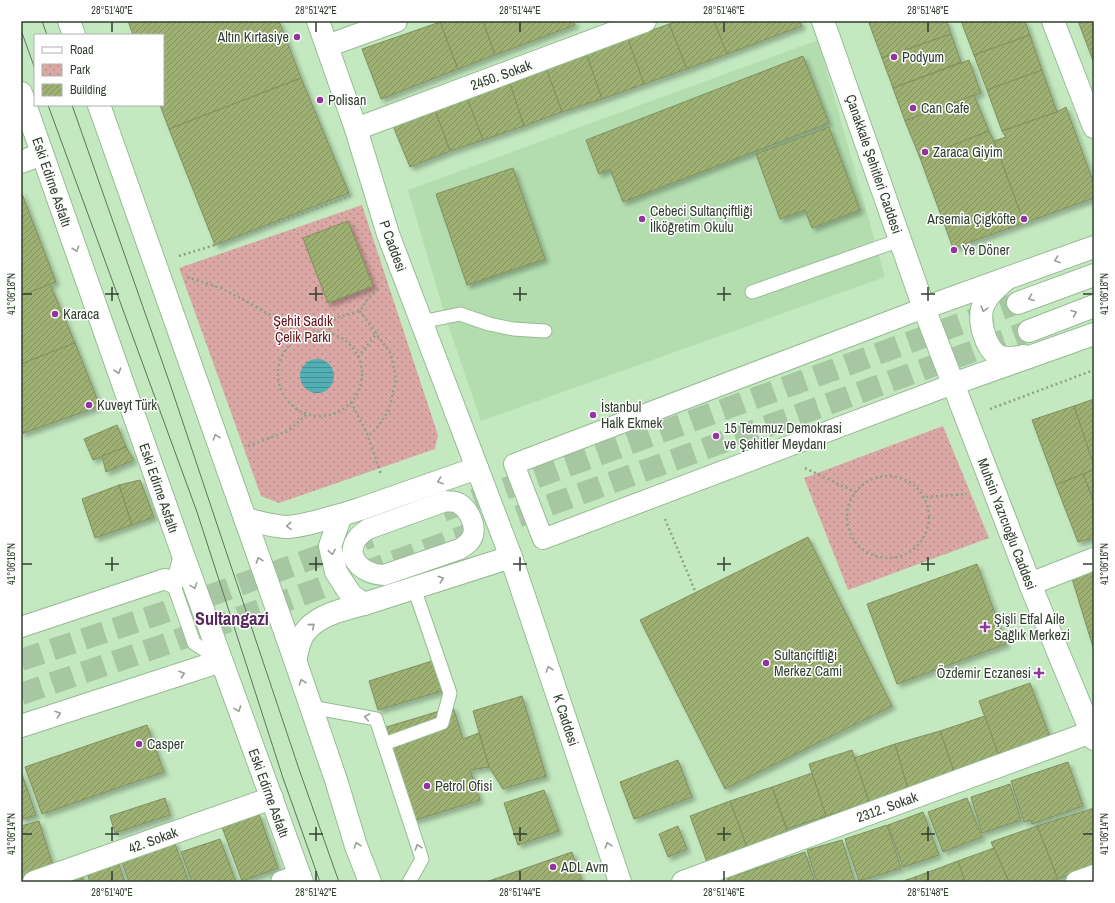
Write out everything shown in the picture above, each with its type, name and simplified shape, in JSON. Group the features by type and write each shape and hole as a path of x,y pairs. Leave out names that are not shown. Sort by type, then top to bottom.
{"main road":[{"path":"69,21 74,34"},
{"name":"P Caddesi","path":"318,21 356,128 388,234 477,468"},
{"path":"327,46 396,21"},
{"name":"2450. Sokak","path":"356,128 645,21"},
{"name":"Çanakkale Şehitleri Caddesi","path":"823,21 924,308"},
{"path":"1054,21 1094,127"},
{"name":"Eski Edirne Asfaltı","path":"21,93 182,552 272,798 294,880"},
{"path":"99,106 295,660 356,846 370,882"},
{"path":"21,162 42,154"},
{"path":"924,308 1094,247"},
{"path":"1018,303 1094,274"},
{"path":"1007,279 992,292 982,309 982,324 990,348 998,355 1012,359 1045,352"},
{"path":"1029,331 1094,306"},
{"name":"Muhsin Yazıcıoğlu Caddesi","path":"924,308 1030,584 1093,734"},
{"path":"953,384 1094,334"},
{"path":"245,518 265,524 286,527 305,524 360,509 477,468"},
{"name":"K Caddesi","path":"477,468 511,557 620,882"},
{"path":"341,515 330,546 336,572 351,595 364,604"},
{"path":"295,660 301,638 309,628 334,612 364,604 511,557"},
{"path":"1030,584 1094,559"},
{"path":"21,726 221,661"},
{"name":"2312. Sokak","path":"683,882 1093,734"},
{"name":"42. Sokak","path":"34,882 272,798"},
{"path":"1077,882 1094,876"}],"street":[{"path":"924,308 514,464 543,539 953,384"},
{"path":"446,501 458,502 466,509 471,519 473,536 469,543 460,549 384,575 373,575 363,569 355,561 352,551 353,543 359,535 368,529 396,519 446,501"},
{"path":"21,627 165,579 173,583"}],"lane":[{"path":"752,292 900,240"},
{"path":"421,322 460,314 489,324 513,329 545,331"},
{"path":"182,552 173,583 194,643 221,661"},
{"path":"384,744 442,722 450,693 414,588"},
{"path":"311,707 376,719 422,860 409,882"}],"path":[{"path":"156,265 373,188"},
{"path":"156,265 220,288 289,326 300,337"},
{"path":"326,332 336,318 360,311 369,297 379,288 379,281"},
{"path":"360,311 391,354 396,379 389,410 376,429 368,436"},
{"path":"326,332 340,337 351,346 358,357 362,370 361,384 351,402 346,407 334,414 321,416 307,414 295,408 285,398 279,385 278,371 281,358 288,346 300,337 313,333 326,332"},
{"path":"358,357 377,333"},
{"path":"986,410 1094,370"},
{"path":"351,402 368,436 383,479"},
{"path":"223,455 288,431 307,414"},
{"path":"773,452 855,492"},
{"path":"892,475 905,479 917,486 926,497 930,510 930,523 926,536 917,547 906,554 893,558 879,557 867,552 856,544 850,532 846,518 848,504 855,492 865,482 878,476 892,475"},
{"path":"926,497 995,492"},
{"path":"656,497 696,593"}],"shaded area":[{"name":"Cebeci Sultançiftliği İlköğretim Okulu","path":"818,40 885,277 481,421 445,316 408,190"}],"green space":[{"name":"Şehit Sadık Çelik Parkı","path":"362,205 438,435 435,449 279,503 261,496 179,268"},
{"path":"943,426 989,538 848,590 804,478"}],"water":[{"path":"317,359 323,360 329,364 333,370 333,382 329,388 323,392 317,393 311,392 305,388 301,382 300,376 301,370 305,364 311,360"}],"building":[{"path":"128,21 279,21 301,78 169,129 160,106 164,106 164,34 133,34"},
{"path":"483,21 495,55 458,69 440,22"},
{"path":"483,21 574,21 575,25 495,55"},
{"path":"677,21 714,21 727,54 687,69 669,24"},
{"path":"714,21 800,21 802,26 727,54"},
{"path":"874,21 947,21 951,34 882,58 869,23"},
{"path":"961,21 1025,21 1030,35 974,55"},
{"path":"1078,21 1094,21 1094,63"},
{"path":"440,22 458,69 381,99 362,49"},
{"path":"669,24 687,69 644,84 628,39"},
{"path":"951,34 961,62 893,88 882,58"},
{"path":"1030,35 1042,70 987,90 974,55"},
{"path":"628,39 644,84 602,99 586,53"},
{"path":"586,53 602,99 562,112 546,68"},
{"path":"803,56 829,123 623,202 610,169 599,174 586,140"},
{"path":"969,60 981,93 905,121 893,88"},
{"path":"546,68 562,112 524,126 509,81"},
{"path":"1042,70 1057,112 1002,131 987,90"},
{"path":"301,78 349,193 215,245 169,129"},
{"path":"509,81 524,126 483,140 467,98"},
{"path":"974,95 989,131 920,158 905,121"},
{"path":"467,98 483,140 450,151 435,110"},
{"path":"1066,107 1094,184 1094,198 1024,223 994,141 1006,137 1002,131 1057,112"},
{"path":"435,110 450,151 410,167 393,126"},
{"path":"829,127 860,210 812,228 805,210 780,219 756,154"},
{"path":"989,131 1024,223 953,248 920,158"},
{"path":"513,168 545,259 467,285 436,194"},
{"path":"21,191 56,282 21,296"},
{"path":"348,221 373,286 328,303 303,238"},
{"path":"50,284 75,343 21,364 21,296"},
{"path":"75,343 100,406 21,434 21,364"},
{"path":"1094,399 1094,466 1074,406"},
{"path":"1074,406 1094,470 1056,485 1032,420"},
{"path":"117,425 126,447 93,460 84,439"},
{"path":"126,447 134,460 106,472 102,456"},
{"path":"1094,470 1094,502 1083,474"},
{"path":"1083,474 1094,502 1094,538 1078,542 1056,485"},
{"path":"140,480 154,517 132,525 119,485"},
{"path":"119,485 132,525 95,538 82,499"},
{"name":"Sultançiftliği Merkez Cami","path":"808,537 892,706 725,789 640,620"},
{"path":"977,564 1006,644 897,684 867,604"},
{"path":"1094,565 1094,633 1089,634 1070,572"},
{"path":"1094,633 1094,650 1089,634"},
{"path":"435,660 445,690 378,710 369,681"},
{"path":"1030,683 1053,745 1002,764 979,701"},
{"path":"522,696 546,776 503,789 489,767 473,711"},
{"path":"453,707 463,739 479,733 489,767 470,770 480,800 412,821 383,728"},
{"path":"985,716 999,757 954,772 940,731"},
{"path":"147,725 164,772 42,814 25,767"},
{"path":"940,731 954,772 908,789 895,744"},
{"path":"895,744 908,789 871,807 854,758"},
{"path":"852,750 869,802 826,816 809,764"},
{"path":"678,760 692,797 634,819 620,782"},
{"path":"1068,762 1083,806 1032,824 1031,820 1024,822 1011,781"},
{"path":"21,771 36,815 21,820"},
{"path":"812,773 826,816 787,829 772,787"},
{"path":"1010,784 1021,820 982,833 971,797"},
{"path":"772,787 788,834 748,850 730,801"},
{"path":"544,790 559,831 518,845 504,803"},
{"path":"165,798 170,815 115,833 110,816"},
{"path":"967,798 982,837 943,852 928,812"},
{"path":"730,801 748,850 708,865 690,816"},
{"path":"1094,808 1094,865 1058,879 1037,826"},
{"path":"923,812 939,855 903,867 888,825"},
{"path":"259,814 278,868 242,881 222,827"},
{"path":"39,821 54,869 21,879 21,826"},
{"path":"887,825 901,868 859,881 845,839"},
{"path":"678,826 687,849 668,857 659,834"},
{"path":"1037,826 1058,879 1049,882 1009,882 991,842"},
{"path":"220,839 236,882 192,882 181,852"},
{"path":"842,840 855,882 817,882 807,850"},
{"path":"174,841 189,882 129,882 121,860"},
{"path":"994,848 1009,882 965,882 958,861"},
{"name":"ADL Avm","path":"572,852 582,882 486,882"},
{"path":"805,852 815,882 729,882 727,878"},
{"path":"117,859 125,882 90,882 86,870"},
{"path":"958,861 965,882 917,882 915,877"},
{"path":"81,873 84,882 54,882"},
{"path":"915,877 917,882 900,882"}],"tunnel":[{"path":"443,511 1018,303"},
{"path":"21,694 172,642 1029,331"},
{"path":"21,660 162,613 371,537"}],"tram line":[{"path":"42,21 47,34"},
{"path":"21,30 34,66"},
{"path":"48,106 197,512 283,778 320,882"},
{"path":"72,106 170,384 300,772 339,882"}],"place":[{"name":"Altın Kırtasiye","path":"297,37"},
{"name":"Podyum","path":"894,57"},
{"name":"Polisan","path":"320,100"},
{"name":"Can Cafe","path":"913,108"},
{"name":"Zaraca Giyim","path":"925,152"},
{"name":"Cebeci Sultançiftliği İlköğretim Okulu","path":"642,219"},
{"name":"Arsemia Çigköfte","path":"1024,219"},
{"name":"Ye Döner","path":"954,250"},
{"name":"Karaca","path":"55,314"},
{"name":"Kuveyt Türk","path":"89,405"},
{"name":"İstanbul Halk Ekmek","path":"593,415"},
{"name":"15 Temmuz Demokrasi ve Şehitler Meydanı","path":"716,436"},
{"name":"Şişli Etfal Aile Sağlık Merkezi","path":"985,627"},
{"name":"Sultançiftliği Merkez Cami","path":"766,663"},
{"name":"Özdemir Eczanesi","path":"1039,673"},
{"name":"Casper","path":"139,744"},
{"name":"Petrol Ofisi","path":"427,786"},
{"name":"ADL Avm","path":"553,867"}],"district":[{"name":"Sultangazi","path":"232,618"}]}
